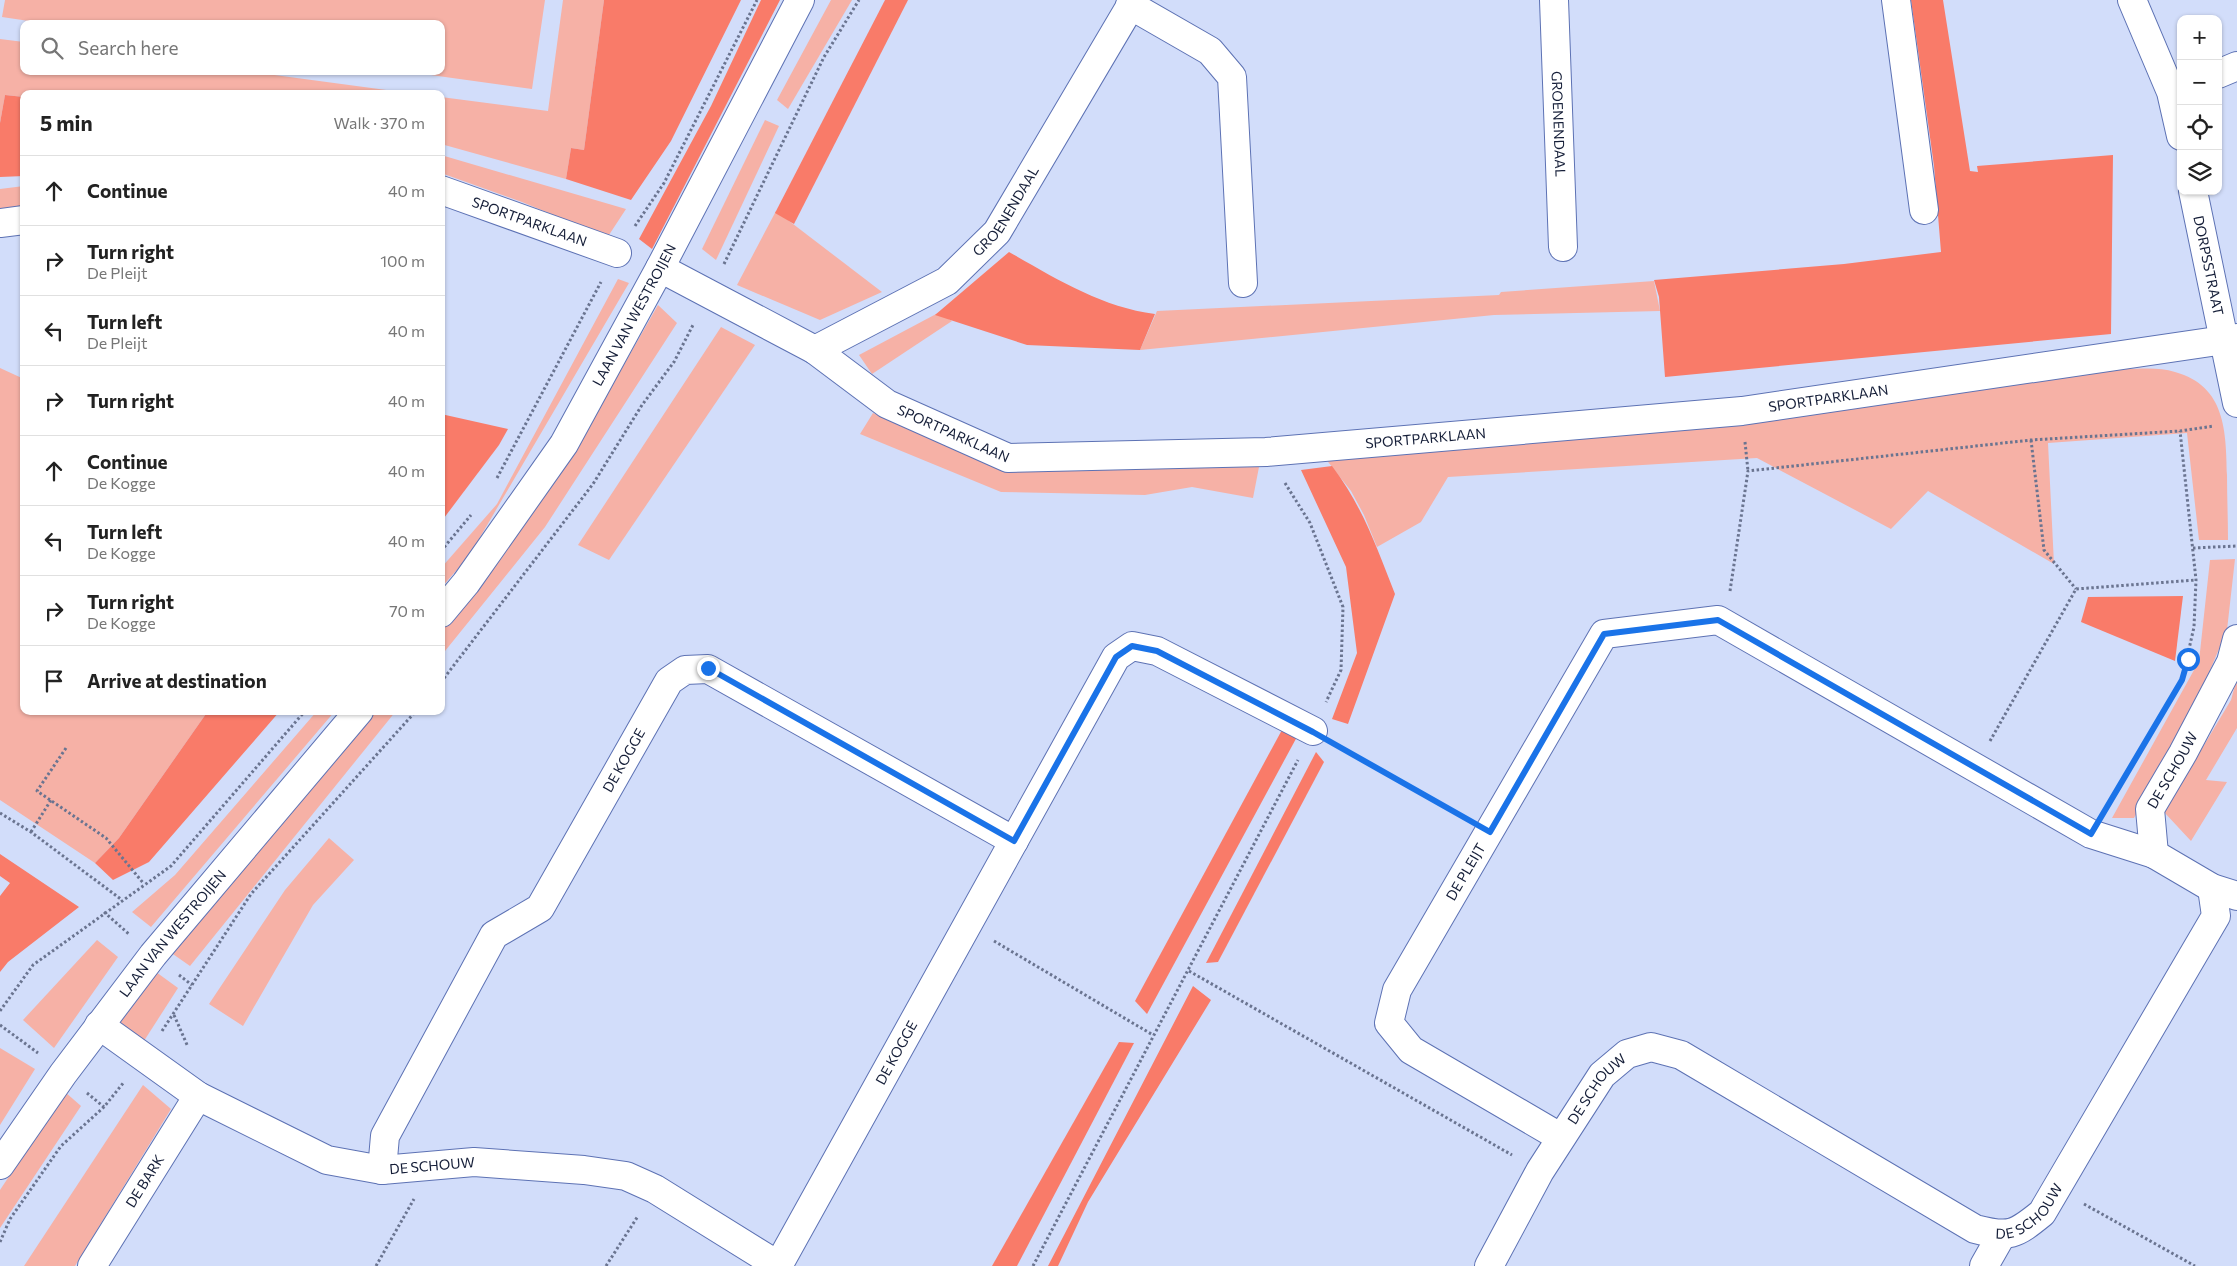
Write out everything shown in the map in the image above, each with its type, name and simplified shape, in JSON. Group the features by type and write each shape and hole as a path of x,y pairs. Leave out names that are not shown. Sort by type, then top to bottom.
{"street":[{"name":"LAAN VAN WESTROIJEN","path":"445,608 466,583 564,444 660,268 800,0"},
{"name":"GROENENDAAL","path":"1554,0 1562,247"},
{"path":"1896,0 1924,210"},
{"path":"2132,0 2176,90 2178,105"},
{"name":"GROENENDAAL","path":"815,350 947,281 997,232 1132,2 1210,50 1232,77 1243,283"},
{"path":"2222,72 2237,66"},
{"name":"SPORTPARKLAAN","path":"445,191 617,253"},
{"name":"DORPSSTRAAT","path":"2194,195 2231,339"},
{"path":"0,223 20,220"},
{"name":"SPORTPARKLAAN","path":"660,268 815,350 887,404 1008,458 1266,452 1742,411 2231,339"},
{"path":"2231,339 2237,403"},
{"path":"1718,620 2091,834 2154,854"},
{"name":"DE PLEIJT","path":"1560,1136 1411,1050 1389,1023 1397,990 1604,634 1718,620"},
{"name":"DE SCHOUW","path":"1489,1266 1560,1136 1602,1075 1626,1054 1651,1047 1681,1055 1976,1229 2001,1236 2024,1228 2042,1213 2216,916 2225,892 2154,854 2150,809 2183,753 2231,662 2237,639"},
{"name":"DE KOGGE","path":"778,1266 1116,657 1132,646 1157,651 1313,732"},
{"name":"DE KOGGE","path":"382,1170 385,1136 494,935 540,908 669,681 685,670 708,668 1014,841"},
{"name":"LAAN VAN WESTROIJEN","path":"0,1165 99,1025 153,955 356,715"},
{"name":"DE SCHOUW","path":"99,1025 198,1096 327,1160 382,1170 474,1162 584,1170 626,1176 655,1189 778,1266"},
{"name":"DE BARK","path":"92,1266 198,1096"},
{"path":"1984,1266 2001,1236"}],"path":[{"path":"445,677 593,484 642,405 674,362 710,293 824,58 859,0"},
{"path":"1718,620 1729,594 1748,471 2031,440 2180,431 2218,425"},
{"path":"2091,834 2182,680 2194,627 2196,580 2180,431"},
{"path":"2031,440 2044,550 2076,589"},
{"path":"1033,1266 1153,1035 1190,970 1313,732 1340,670 1343,607 1310,523 1266,452"},
{"path":"2193,548 2237,546"},
{"path":"2076,589 2196,580"},
{"path":"1974,768 2076,589"},
{"path":"0,1011 33,966 171,866 302,715"},
{"path":"0,1242 10,1219 61,1146 104,1107 174,1015 251,894 412,715"},
{"path":"1313,732 1490,832"},
{"path":"66,748 37,791 106,838 144,884"},
{"path":"31,832 50,800"},
{"path":"0,813 31,832 122,900"},
{"path":"968,925 1153,1035"},
{"path":"1190,970 1540,1171"},
{"path":"376,1266 434,1164"},
{"path":"606,1266 655,1189"},
{"path":"2057,1189 2195,1266"}],"shaded area":[{"path":"5,0 545,0 532,89 431,75 445,75 445,20 22,20 2,17"},
{"path":"563,0 604,0 584,150 571,148 566,179 445,145 445,98 548,111"},
{"path":"604,0 741,0 671,141 631,200 566,179 571,148 584,150"},
{"path":"761,0 780,0 652,249 639,239 711,106"},
{"path":"831,0 852,0 788,109 777,100"},
{"path":"885,0 908,0 794,224 775,213"},
{"path":"1911,0 1943,0 1970,171 1978,172 1977,166 2113,155 2111,334 1665,377 1659,297 1654,280 1844,264 1941,252 1934,166"},
{"path":"0,39 20,42 20,75 274,75 386,90 20,90 20,97 5,95 0,123"},
{"path":"5,95 20,97 20,176 0,177 0,123"},
{"path":"765,120 779,126 716,260 702,249"},
{"path":"445,156 626,209 607,238 575,227 568,221 445,174"},
{"path":"20,186 20,208 0,210 0,189"},
{"path":"776,211 882,292 820,320 737,285"},
{"path":"1009,252 1061,281 1097,298 1116,305 1155,314 1140,350 1027,345 935,315"},
{"path":"618,279 629,283 469,556 445,583 445,563 497,504"},
{"path":"1654,281 1660,311 1494,315 1140,350 1157,311 1499,295 1501,292"},
{"path":"658,305 677,323 545,527 445,651 445,617 589,426"},
{"path":"938,313 952,321 872,374 859,355"},
{"path":"721,327 755,345 609,560 578,545"},
{"path":"0,368 20,377 20,715 205,715 119,838 95,863 0,800"},
{"path":"2126,369 2157,369 2175,372 2192,379 2214,399 2224,427 2226,443 2228,540 2199,540 2187,433 2048,443 2054,564 1928,491 1891,529 1757,458 1448,477 1421,522 1377,547 1364,515 1351,491 1314,444 2052,378"},
{"path":"873,413 1005,468 1259,467 1253,498 1192,487 1145,495 1001,492 860,434"},
{"path":"445,415 508,429 499,445 445,517"},
{"path":"1332,466 1361,512 1395,594 1348,724 1332,719 1357,653 1346,567 1301,470"},
{"path":"2235,559 2227,630 2197,701 2134,818 2112,818 2199,661 2210,560"},
{"path":"2183,596 2175,661 2081,622 2088,597"},
{"path":"2237,678 2237,728 2206,780 2227,782 2191,841 2164,812 2231,700"},
{"path":"205,715 277,715 149,862 113,880 95,863 119,838"},
{"path":"314,715 332,715 151,927 132,912 175,875"},
{"path":"365,715 393,715 190,966 170,952"},
{"path":"1283,728 1298,735 1147,1014 1135,1001"},
{"path":"1316,752 1324,762 1218,962 1206,963"},
{"path":"329,838 354,860 313,905 243,1026 209,1004 285,890"},
{"path":"0,854 79,907 8,962 0,972 0,896 10,883 0,876"},
{"path":"97,940 118,957 54,1048 23,1020"},
{"path":"156,972 178,988 142,1044 117,1024"},
{"path":"1193,986 1211,1000 1088,1202 1058,1266 1048,1266"},
{"path":"1119,1042 1134,1043 1017,1266 992,1266"},
{"path":"0,1048 35,1069 0,1125"},
{"path":"143,1085 171,1109 75,1266 24,1266"},
{"path":"65,1092 81,1106 0,1228 0,1190"}],"route":[{"path":"708,668 1014,841 1116,657 1132,646 1157,651 1313,732 1490,832 1604,634 1718,620 2091,834 2182,680 2188,659"}]}
